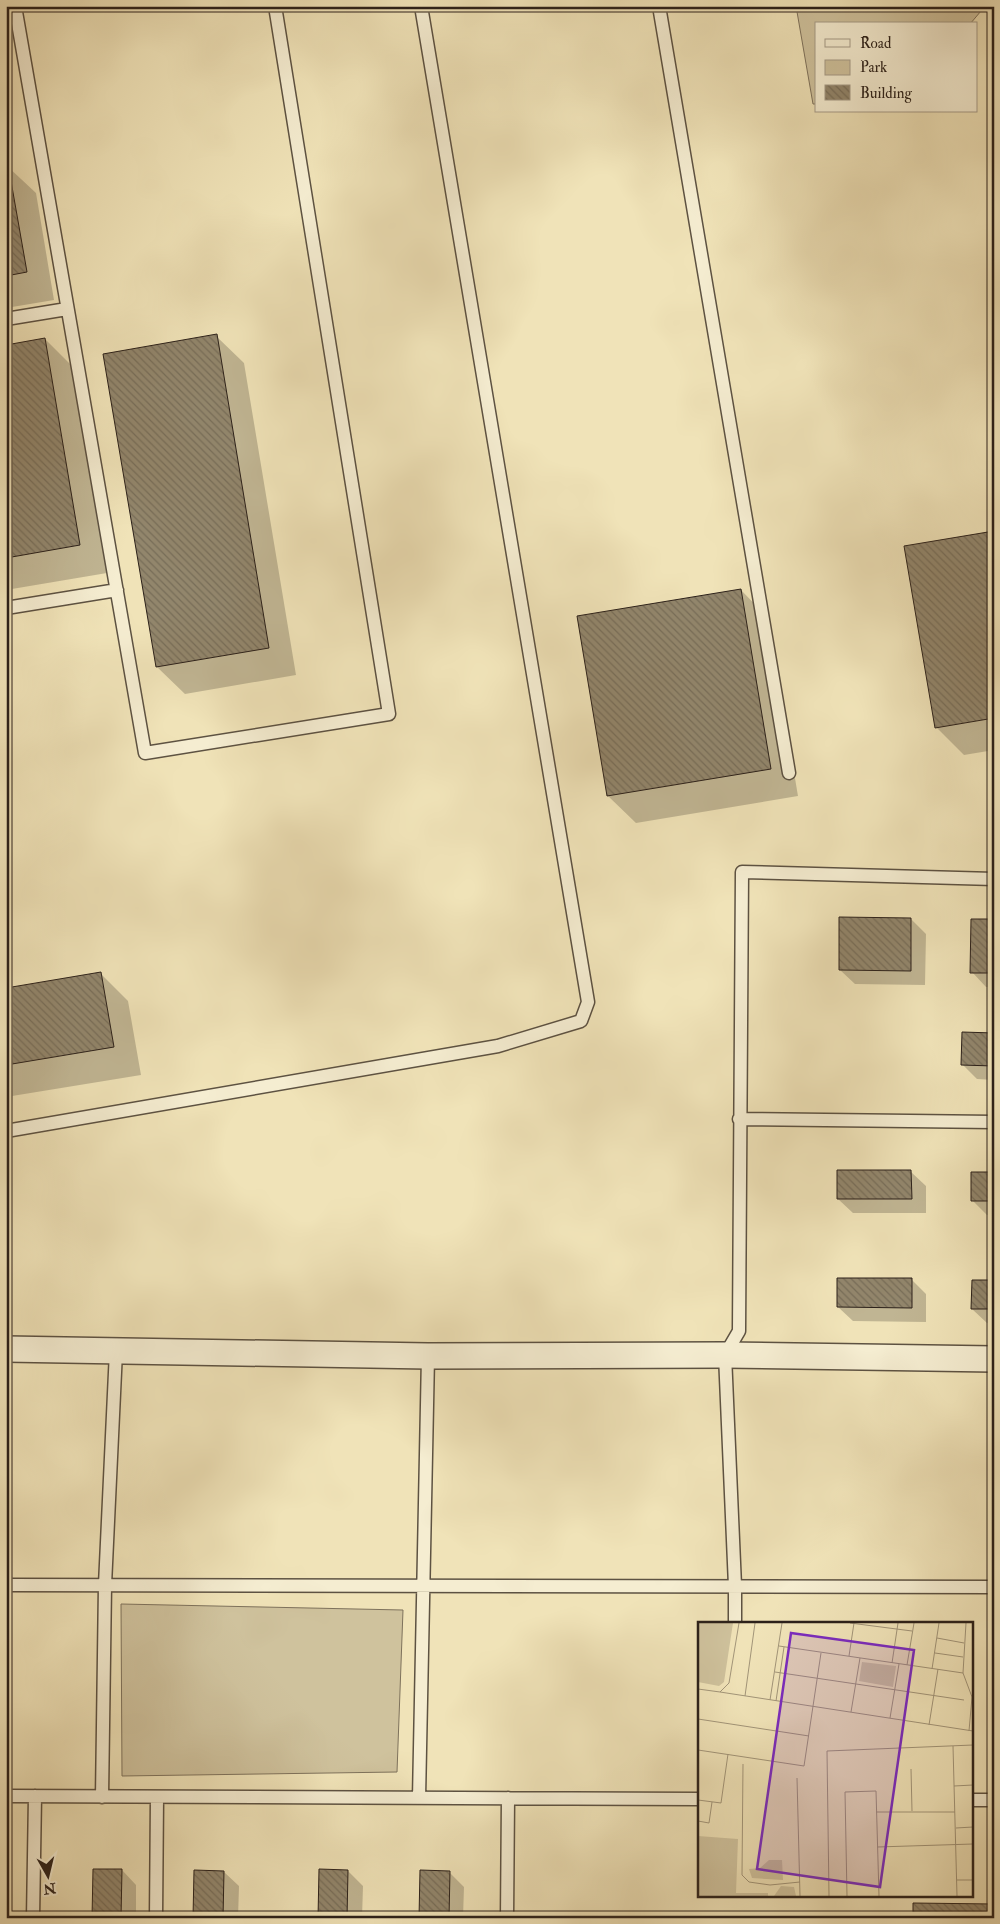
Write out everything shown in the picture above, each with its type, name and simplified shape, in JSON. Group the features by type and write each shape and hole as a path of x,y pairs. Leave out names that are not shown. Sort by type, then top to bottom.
{"street":[{"path":"6,1349 428,1356 725,1355 994,1359"}],"lane":[{"path":"15,6 146,753 389,714 275,6"},
{"path":"6,1131 498,1046 581,1021 588,1002 421,6"},
{"path":"659,6 789,773"},
{"path":"6,319 68,309"},
{"path":"6,608 117,590"},
{"path":"735,1622 725,1355 739,1331 742,872 994,879"},
{"path":"740,1119 994,1122"},
{"path":"102,1797 105,1585 116,1351"},
{"path":"419,1798 428,1356"},
{"path":"6,1585 994,1588"},
{"path":"6,1796 698,1799"},
{"path":"33,1918 35,1796"},
{"path":"156,1918 157,1797"},
{"path":"508,1798 508,1918"},
{"path":"972,1800 994,1800"}],"green space":[{"path":"796,6 988,6 972,22 815,22 815,104 813,104"},
{"path":"121,1604 403,1610 397,1772 122,1776"}],"building":[{"path":"6,164 8,164 27,272 6,276"},
{"path":"217,334 269,648 156,667 103,354"},
{"path":"45,338 80,545 6,558 6,345"},
{"path":"994,531 994,718 935,728 904,546"},
{"path":"741,589 771,769 607,796 577,616"},
{"path":"839,917 911,918 911,971 839,970"},
{"path":"971,919 994,919 994,973 970,973"},
{"path":"101,972 114,1047 6,1065 6,988"},
{"path":"962,1032 994,1033 994,1066 961,1065"},
{"path":"837,1170 911,1170 912,1199 837,1199"},
{"path":"971,1172 994,1172 994,1201 971,1201"},
{"path":"837,1278 912,1278 912,1308 837,1307"},
{"path":"972,1280 994,1280 994,1309 971,1309"},
{"path":"93,1869 122,1869 121,1918 92,1918"},
{"path":"319,1869 348,1870 347,1918 318,1918"},
{"path":"194,1870 224,1871 223,1918 193,1918"},
{"path":"420,1870 450,1871 449,1918 419,1918"},
{"path":"913,1903 994,1904 994,1918 913,1918"}]}
